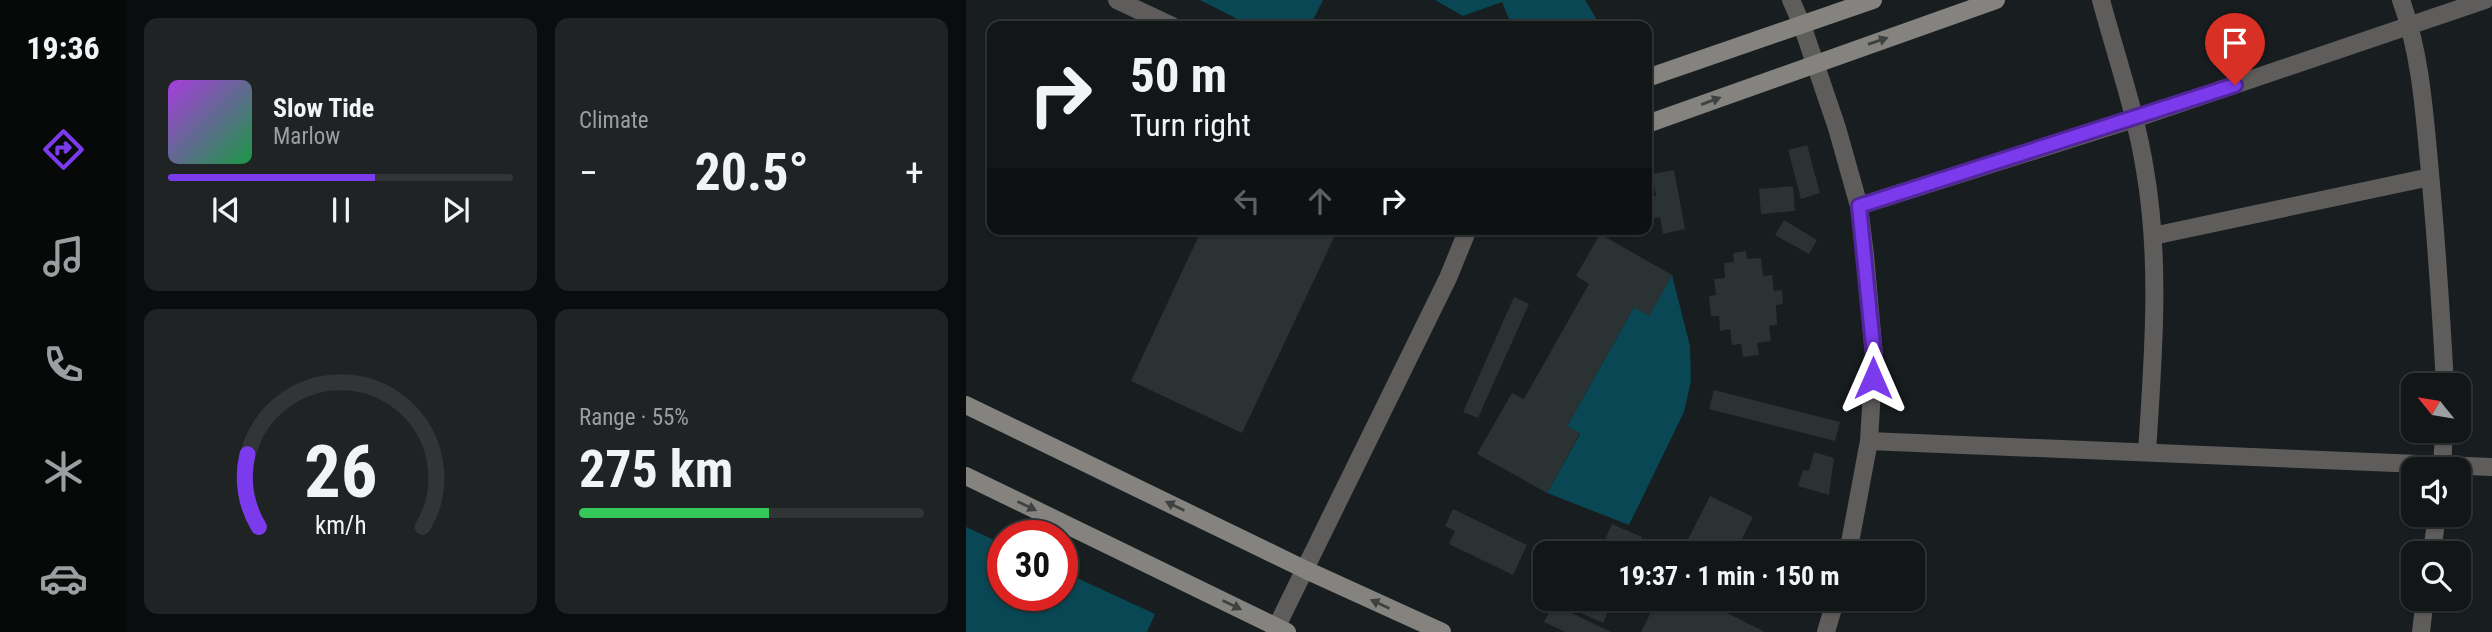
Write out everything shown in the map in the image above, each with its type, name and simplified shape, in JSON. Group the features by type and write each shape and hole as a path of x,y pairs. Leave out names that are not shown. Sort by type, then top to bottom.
{"street":[{"path":"1118,0 1162,21"},
{"path":"1791,0 1837,128 1859,206 1874,356 1868,442 1850,541"},
{"path":"1652,76 1873,0"},
{"path":"1652,122 1996,0"},
{"path":"2101,0 2146,170 2152,236 2154,343 2147,453"},
{"path":"2401,0 2411,26 2423,99 2439,273 2444,373"},
{"path":"1859,206 2134,119 2485,0"},
{"path":"2152,236 2430,177"},
{"path":"966,476 1279,630 1448,278 1466,235"},
{"path":"966,405 1442,632"},
{"path":"1868,442 2401,465"},
{"path":"2471,467 2492,467"},
{"path":"1826,632 1832,611"},
{"path":"2421,632 2423,611"}],"shaded area":[{"path":"1200,0 1323,0 1312,21 1241,21"},
{"path":"1435,0 1585,0 1597,20 1510,21 1502,2 1463,16"},
{"path":"1672,275 1690,346 1691,381 1684,412 1629,525 1547,493 1580,434 1567,426 1634,307 1649,315"},
{"path":"966,527 987,537 987,611 1078,611 1078,578 1155,614 1147,632 966,632"}],"building":[{"path":"1807,145 1820,193 1801,199 1788,150"},
{"path":"1674,170 1685,229 1663,234 1660,217 1652,219 1652,196 1656,196 1652,174"},
{"path":"1793,186 1795,211 1761,214 1759,189"},
{"path":"1784,220 1817,240 1809,254 1775,235"},
{"path":"1199,235 1335,235 1242,433 1131,381"},
{"path":"1599,235 1672,275 1649,316 1634,307 1567,426 1580,433 1547,493 1477,454 1512,393 1524,399 1589,284 1576,276"},
{"path":"1746,251 1747,259 1761,258 1763,276 1772,275 1774,291 1782,290 1783,304 1776,305 1777,325 1769,326 1771,341 1757,343 1759,355 1743,357 1741,344 1732,345 1730,329 1720,331 1719,316 1711,316 1709,296 1716,295 1714,279 1725,278 1724,263 1734,262 1733,253"},
{"path":"1514,297 1529,304 1478,418 1463,412"},
{"path":"1714,390 1840,422 1835,441 1709,409"},
{"path":"1814,452 1834,458 1829,495 1798,486 1803,470 1809,471"},
{"path":"1710,496 1753,517 1741,541 1687,541"},
{"path":"1453,509 1527,545 1513,575 1449,544 1455,531 1445,526"},
{"path":"1612,524 1642,537 1640,541 1604,541"},
{"path":"1550,611 1568,611 1611,632 1565,632 1544,622"},
{"path":"1576,611 1608,611 1603,623"},
{"path":"1652,611 1723,611 1765,632 1641,632"}],"route":[{"path":"1873,378 1874,356 1859,206 2235,85"}]}
